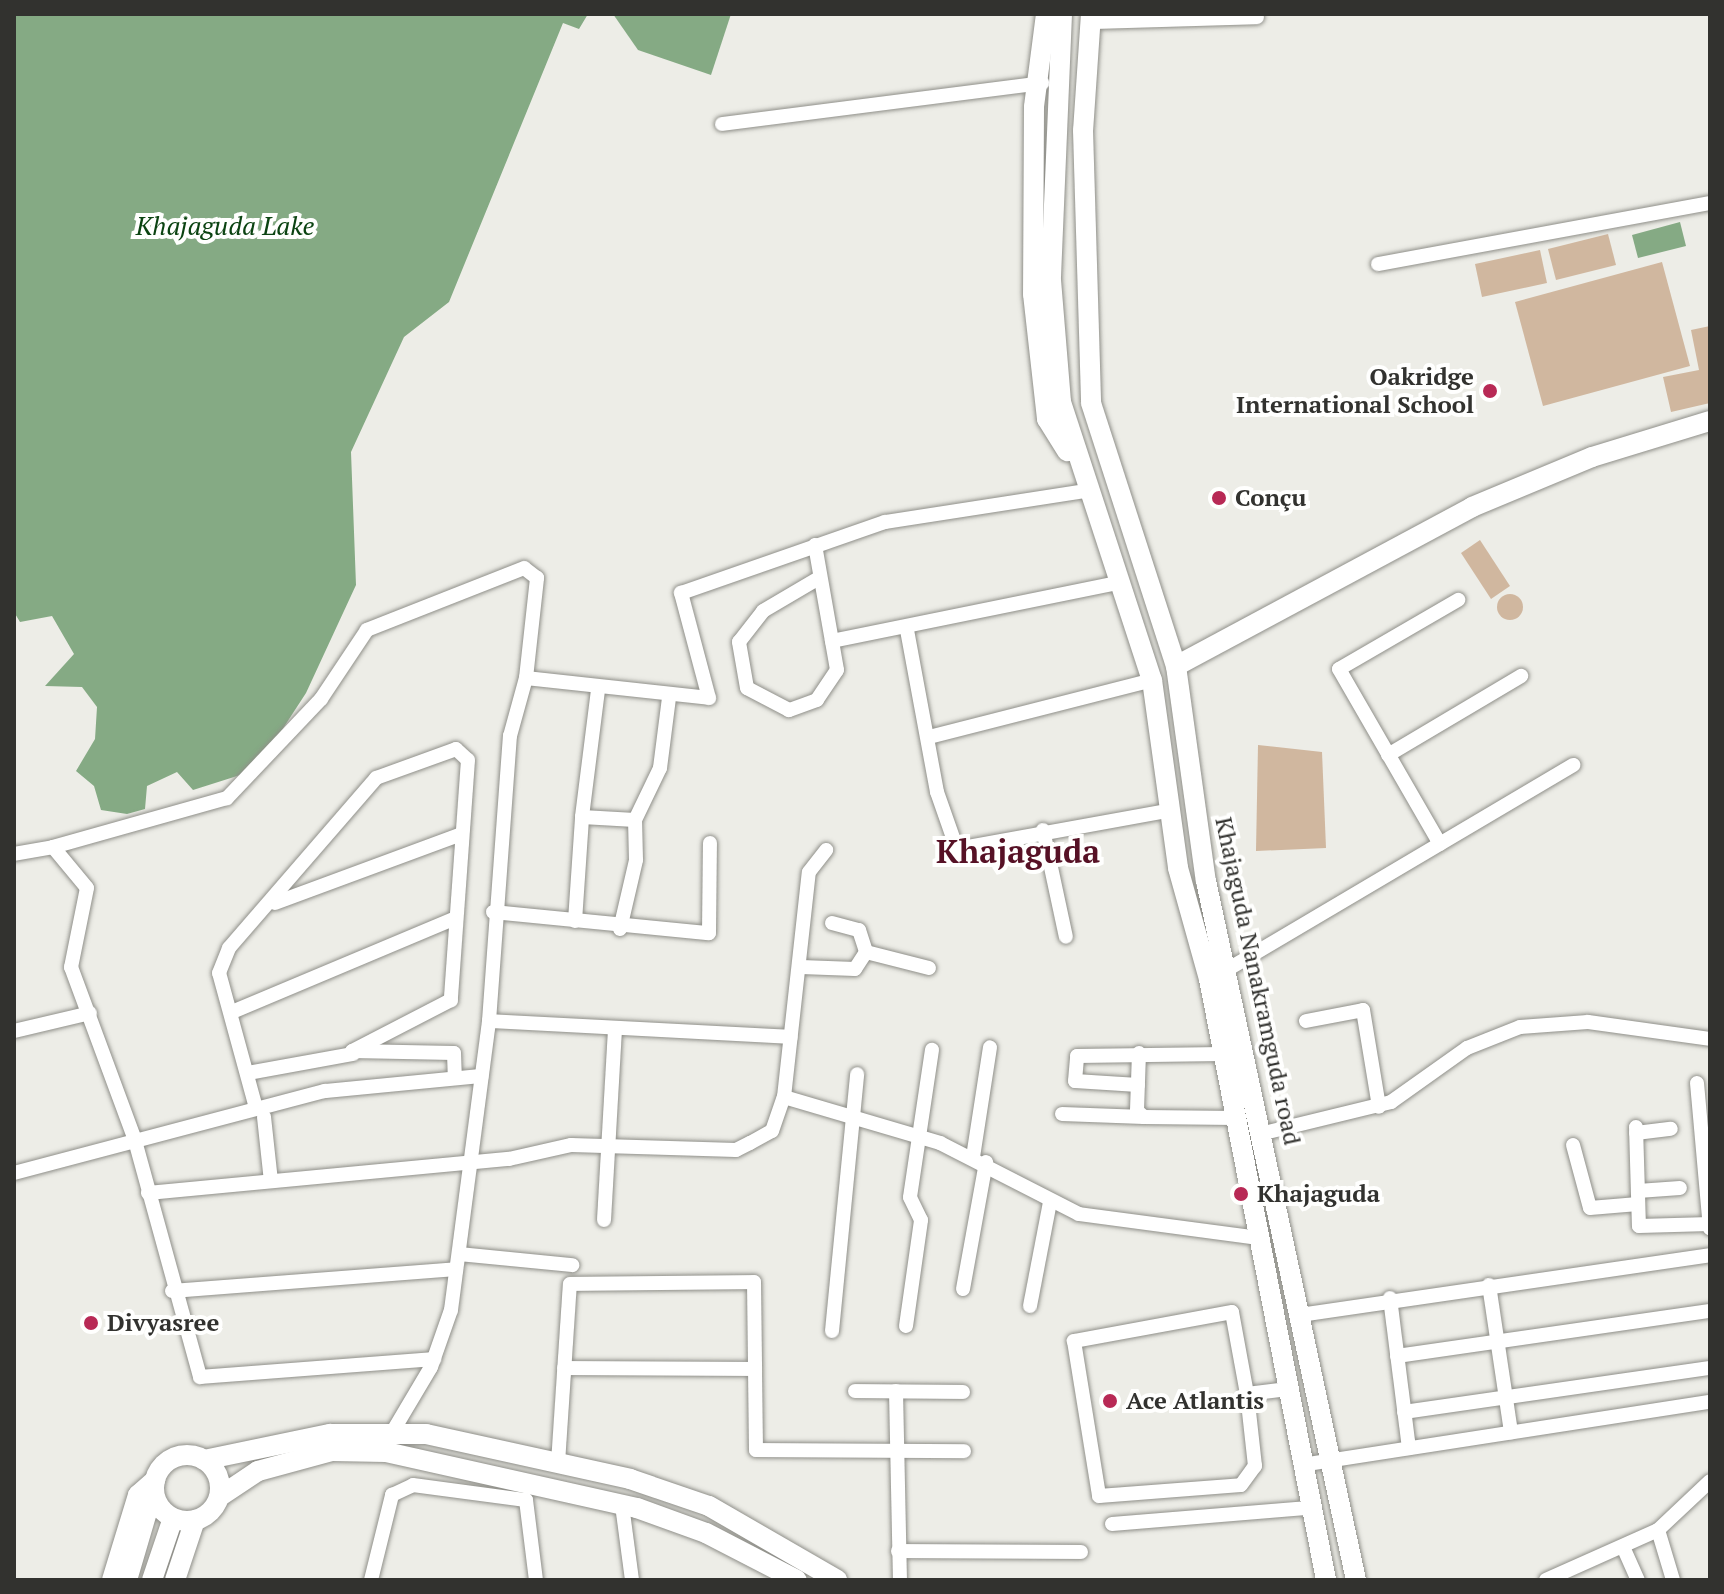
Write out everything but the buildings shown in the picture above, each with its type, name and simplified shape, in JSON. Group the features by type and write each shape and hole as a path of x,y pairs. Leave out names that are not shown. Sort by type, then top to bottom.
{"main road":[{"path":"1046,14 1037,83 1038,367 1047,419 1079,468"},
{"name":"Khajaguda Nanakramguda road","path":"1062,14 1053,321 1061,402 1086,491 1152,680 1178,868 1223,1054 1308,1508 1326,1580"},
{"name":"Khajaguda Nanakramguda road","path":"1092,18 1083,130 1091,403 1176,666 1206,881 1230,968 1326,1460 1356,1580"},
{"path":"1176,666 1472,507 1592,457 1710,421"},
{"path":"112,1580 138,1495 175,1458 204,1460 330,1434 393,1431 558,1463 709,1506 791,1569"},
{"path":"173,1518 207,1510 258,1471 332,1451 367,1452 471,1470 622,1505 706,1533 791,1569 837,1580"},
{"path":"175,1580 207,1510 217,1475 204,1460"},
{"path":"155,1480 157,1503 173,1518"},
{"path":"127,1580 147,1512 157,1503"},
{"path":"152,1580 173,1518"}],"street":[{"path":"1092,18 1257,17"},
{"path":"722,124 1059,81"},
{"path":"1378,264 1710,203"},
{"path":"526,678 669,698 709,698 681,593 815,545 915,515 1086,491"},
{"path":"815,545 837,670 831,688 805,705 789,710 740,679 736,657 750,625 819,578"},
{"path":"14,854 53,847 227,798 321,699 367,630 524,568 537,578 526,678 510,736 493,912 489,1021 457,1262 434,1359 393,1431"},
{"path":"832,641 907,630 1117,583"},
{"path":"1440,844 1339,669 1458,600"},
{"path":"907,630 957,849 1043,830 1171,810"},
{"path":"1388,755 1521,676"},
{"path":"929,737 1152,680"},
{"path":"575,921 582,817 598,690"},
{"path":"620,929 636,860 635,820 660,768 669,698"},
{"path":"271,1181 260,1113 219,973 229,948 271,904 376,778 439,749 456,749 468,760 451,1000 353,1054"},
{"path":"1230,968 1573,765"},
{"path":"582,817 635,820"},
{"path":"1043,830 1066,937"},
{"path":"271,904 462,834"},
{"path":"493,912 620,929 709,933 710,843"},
{"path":"53,847 87,888 71,967 134,1137 172,1291 200,1377 434,1359"},
{"path":"148,1193 609,1144 736,1150 772,1131 784,1097 801,967 809,872 826,850"},
{"path":"232,1012 456,918"},
{"path":"832,923 859,930 866,952"},
{"path":"801,967 855,969 866,952"},
{"path":"866,952 929,968"},
{"path":"1306,1021 1363,1010 1379,1107"},
{"path":"14,1031 90,1013"},
{"path":"489,1021 791,1037"},
{"path":"1264,1133 1379,1107 1467,1048 1520,1027 1588,1022 1710,1039"},
{"path":"604,1220 615,1028"},
{"path":"963,1289 980,1160 990,1047"},
{"path":"906,1326 921,1220 910,1197 932,1050"},
{"path":"248,1073 353,1054 454,1053 455,1078"},
{"path":"1139,1053 1138,1085 1144,1117"},
{"path":"1138,1085 1075,1081 1077,1056 1223,1054"},
{"path":"832,1331 856,1114 857,1074"},
{"path":"14,1173 134,1137 260,1113 325,1091 481,1076"},
{"path":"1671,1129 1636,1130 1638,1197 1644,1229 1710,1226 1697,1083"},
{"path":"784,1097 856,1114 919,1136 980,1160 1050,1202 1101,1220 1259,1238"},
{"path":"1062,1114 1236,1118"},
{"path":"1573,1145 1588,1206 1680,1188"},
{"path":"1030,1306 1050,1202"},
{"path":"1300,1315 1390,1298 1710,1255"},
{"path":"172,1291 457,1262 572,1265"},
{"path":"558,1463 570,1284 754,1282 756,1450 964,1451"},
{"path":"1489,1285 1511,1432"},
{"path":"1390,1298 1409,1448"},
{"path":"1397,1356 1710,1311"},
{"path":"1232,1312 1247,1394 1252,1478 1099,1496 1074,1341 1232,1312"},
{"path":"564,1368 755,1369"},
{"path":"1404,1412 1710,1368"},
{"path":"1247,1394 1288,1389"},
{"path":"855,1391 963,1392"},
{"path":"896,1391 900,1580"},
{"path":"1301,1465 1710,1402"},
{"path":"459,1491 471,1470"},
{"path":"471,1470 476,1493"},
{"path":"1546,1580 1624,1549 1658,1530 1710,1481"},
{"path":"371,1580 392,1495 413,1485 526,1500 536,1580"},
{"path":"622,1505 632,1580"},
{"path":"1112,1524 1308,1508"},
{"path":"1658,1530 1673,1580"},
{"path":"1624,1549 1638,1580"},
{"path":"898,1551 1081,1552"}],"shaded area":[{"path":"1608,234 1616,265 1556,280 1548,249"},
{"path":"1540,250 1547,283 1482,297 1475,264"},
{"path":"1662,262 1690,366 1543,406 1515,302"},
{"path":"1710,326 1710,403 1671,412 1663,377 1699,370 1691,330"},
{"path":"1480,540 1510,586 1491,599 1461,553"},
{"path":"1510,594 1519,598 1523,607 1519,616 1510,620 1501,616 1497,607 1501,598"},
{"path":"1258,745 1322,752 1326,848 1256,851"}],"water":[{"name":"Khajaguda Lake","path":"14,14 588,14 579,29 563,23 449,302 404,337 351,452 356,585 306,693 256,770 193,790 177,772 147,786 145,809 127,814 101,810 94,786 76,771 95,739 97,707 82,687 45,686 74,654 52,616 20,622 14,612"},
{"path":"613,14 731,14 711,75 638,50"},
{"path":"1680,222 1686,246 1638,258 1632,235"}],"place":[{"name":"Oakridge International School","path":"1490,391"},
{"name":"Conçu","path":"1219,498"},
{"name":"Khajaguda","path":"1241,1194"},
{"name":"Divyasree","path":"91,1323"},
{"name":"Ace Atlantis","path":"1110,1401"}],"district":[{"name":"Khajaguda","path":"1018,851"}]}
